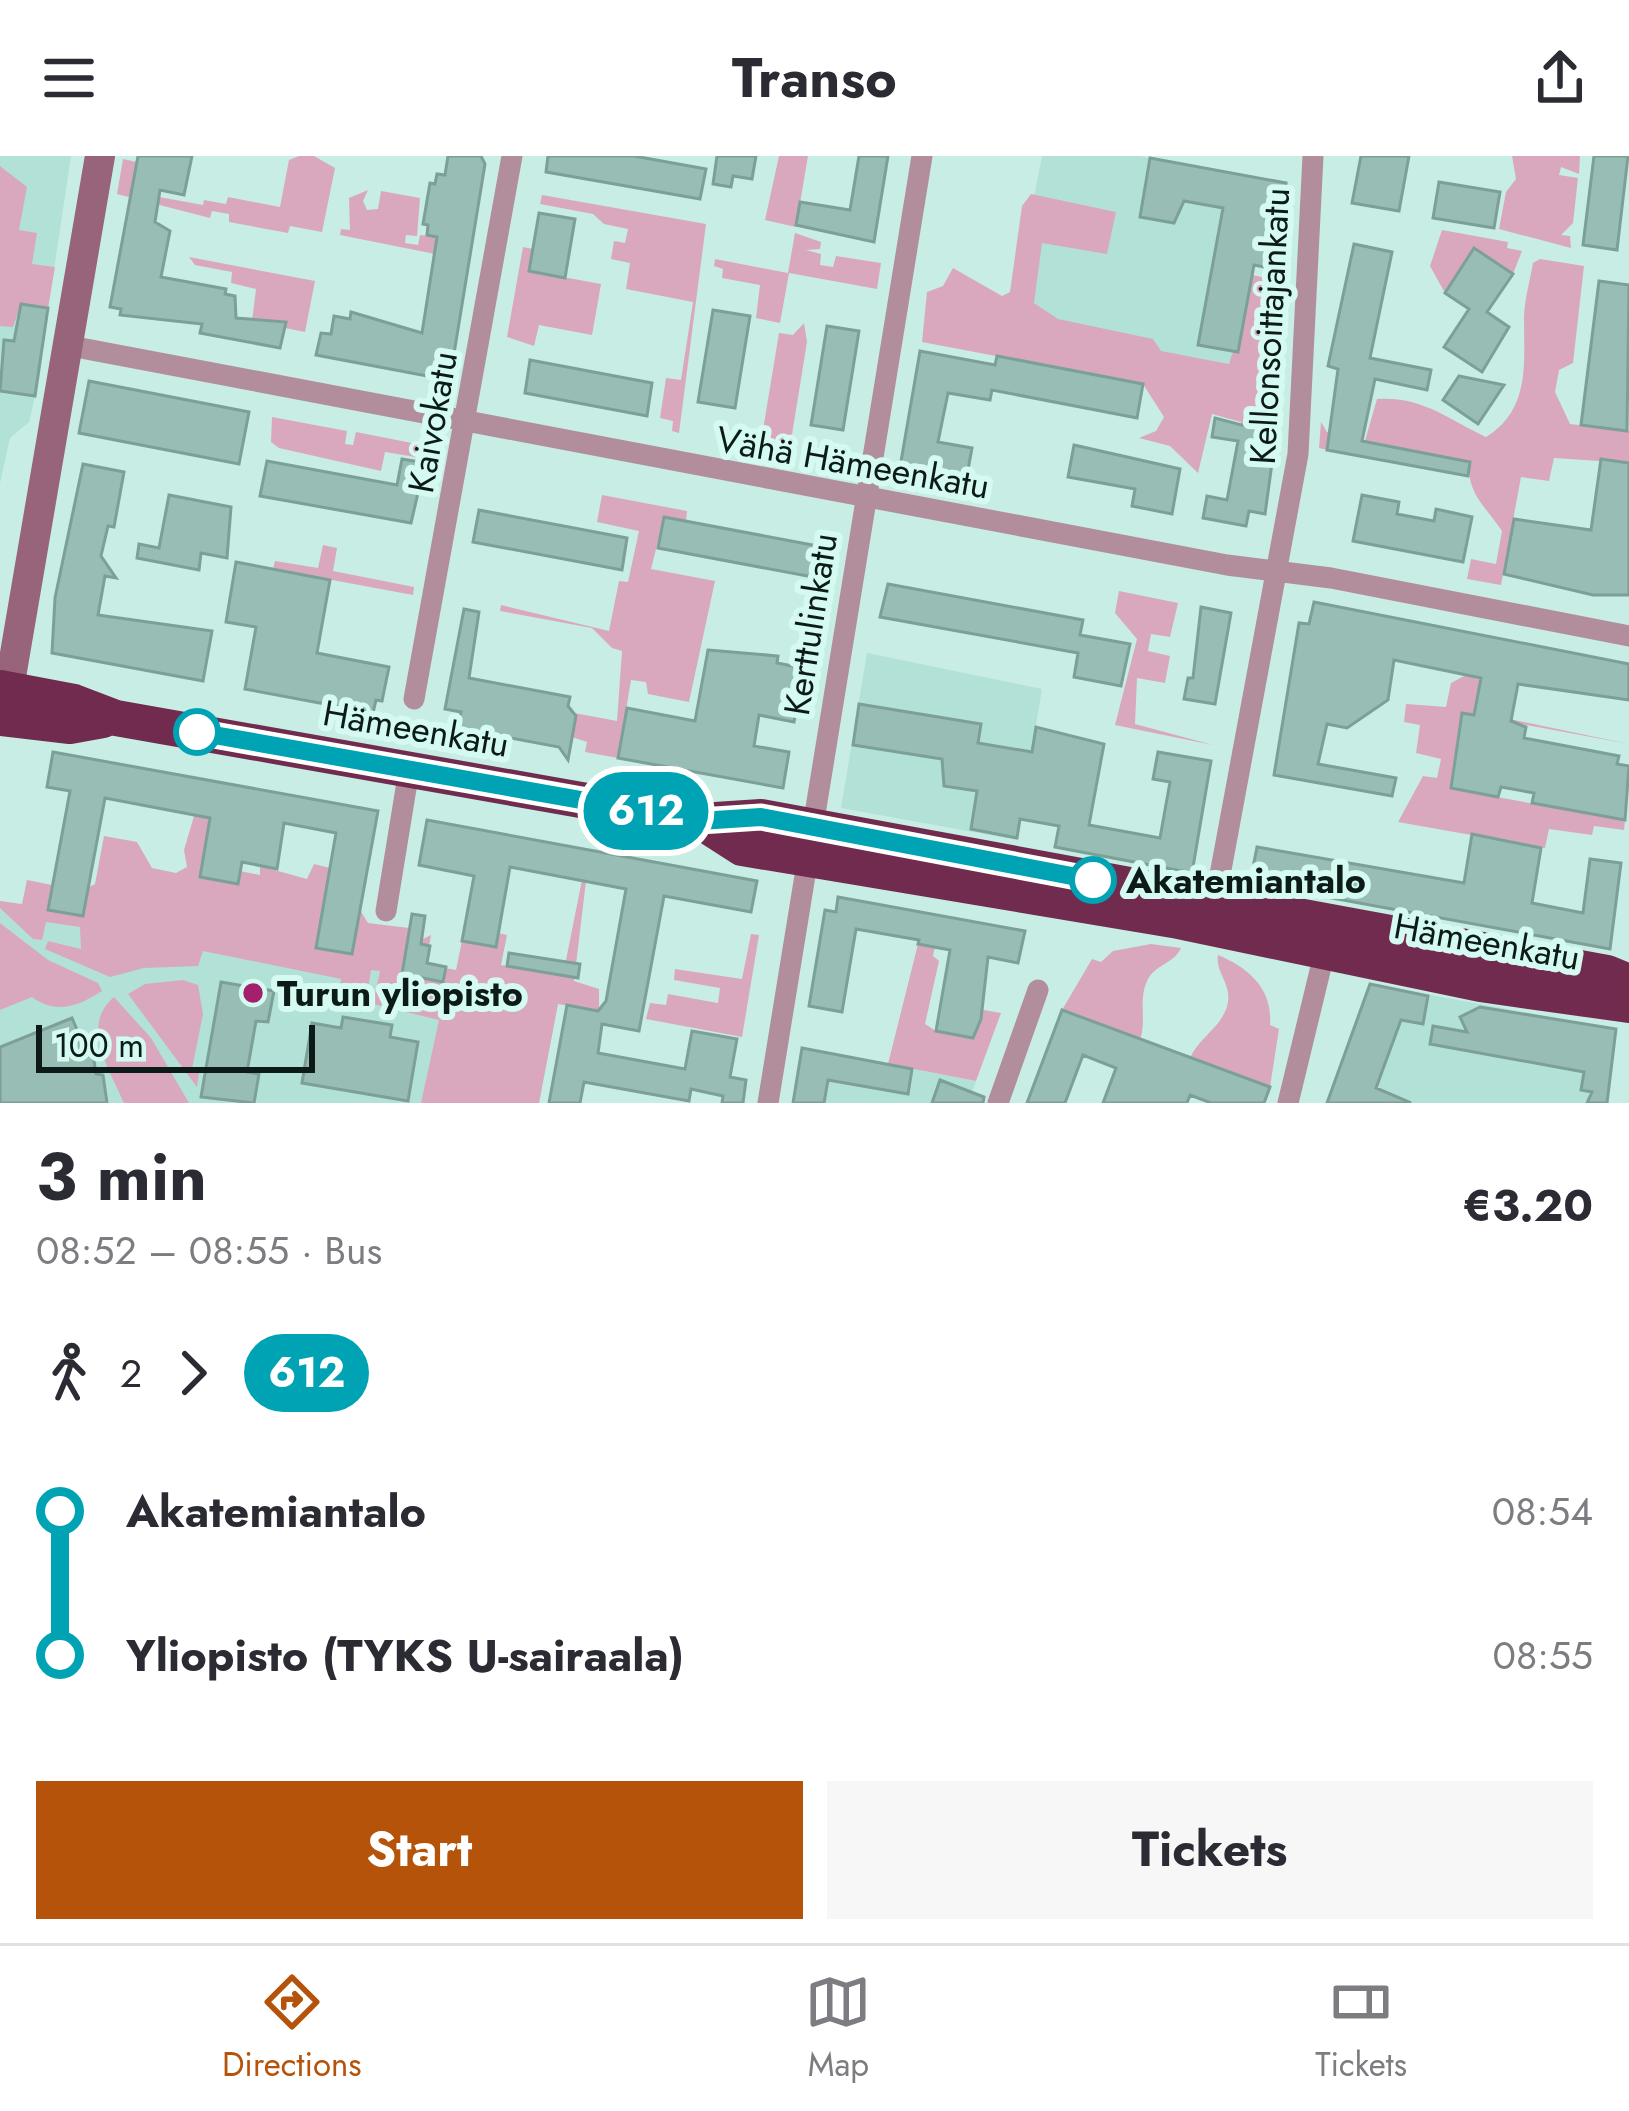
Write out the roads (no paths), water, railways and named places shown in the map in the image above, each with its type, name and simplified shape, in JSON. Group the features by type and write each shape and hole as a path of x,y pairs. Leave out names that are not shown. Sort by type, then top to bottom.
{"highway":[{"name":"Hämeenkatu","path":"2,712 70,726 116,718 700,821 742,848 810,844 1215,902 1328,938 1629,1005"},
{"name":"Hämeenkatu","path":"810,844 1153,916 1607,973 1629,982"}],"street":[{"path":"2,712 100,156"},
{"name":"Kaivokatu","path":"414,699 512,156"},
{"name":"Kerttulinkatu","path":"768,1103 922,156"},
{"name":"Kellonsoittajankatu","path":"1215,902 1301,425 1305,158"},
{"name":"Vähä Hämeenkatu","path":"65,345 465,424 1629,637"},
{"path":"386,911 410,770"},
{"path":"1288,1103 1328,938"},
{"path":"998,1103 1038,990"}],"place":[{"name":"Akatemiantalo","path":"1093,880"},
{"name":"Turun yliopisto","path":"253,993"}]}
